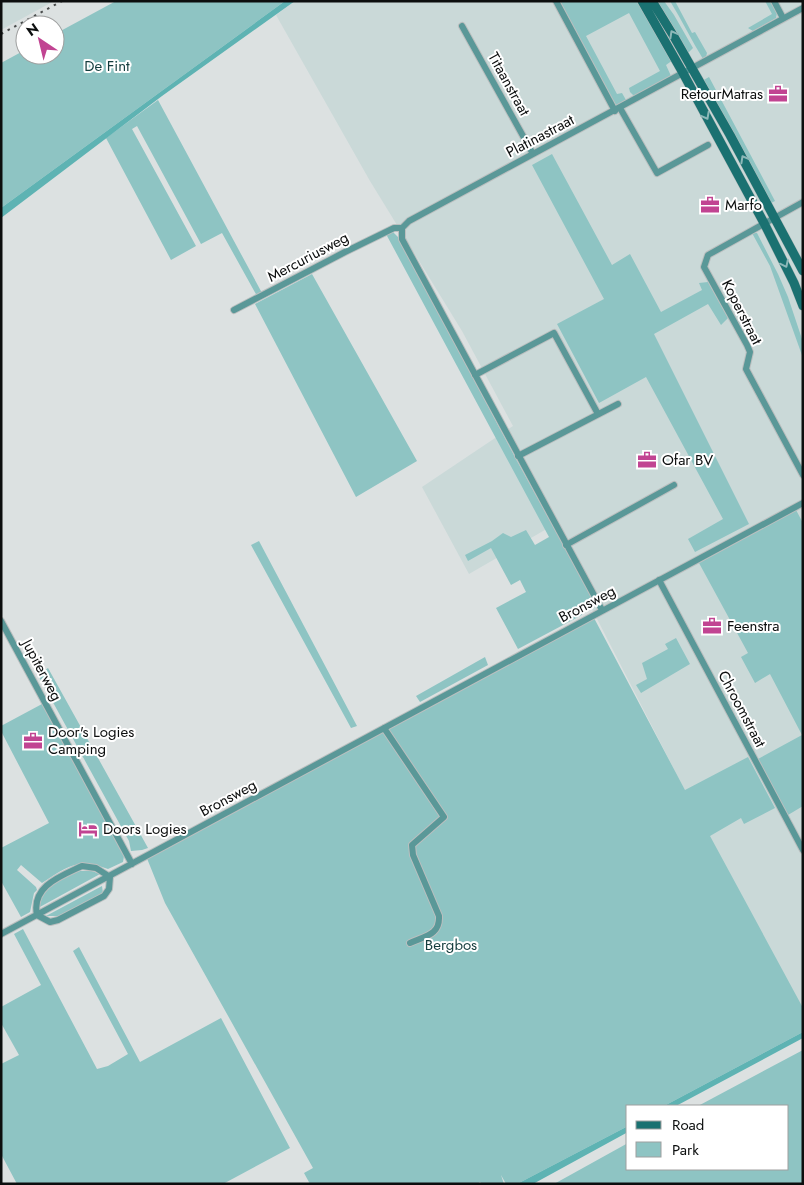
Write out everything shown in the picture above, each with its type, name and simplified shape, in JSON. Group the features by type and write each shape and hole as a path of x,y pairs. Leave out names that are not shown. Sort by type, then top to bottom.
{"main road":[{"path":"642,1 764,223 794,283 803,306"},
{"path":"652,1 753,176 803,271"}],"street":[{"path":"556,1 657,173 708,145"},
{"path":"774,1 783,18"},
{"name":"Platinastraat","path":"402,228 409,221 803,8"},
{"name":"Titaanstraat","path":"462,26 533,154"},
{"name":"Koperstraat","path":"803,202 708,255 704,267 750,352 746,369 803,475"},
{"name":"Mercuriusweg","path":"234,310 394,228 402,228"},
{"path":"402,228 402,239 602,610"},
{"path":"475,375 554,333 598,414"},
{"path":"518,456 618,404"},
{"path":"566,544 674,485"},
{"name":"Bronsweg","path":"1,934 803,503"},
{"name":"Chroomstraat","path":"659,580 803,850"},
{"name":"Jupiterweg","path":"1,621 132,864"},
{"path":"384,728 444,817 412,845 413,855 439,916 439,924 433,933 410,943"},
{"path":"82,866 96,868 110,876 109,889 104,896 58,920 50,922 37,916 38,897 43,888 76,869 82,866"}],"shaded area":[{"path":"1,1 54,1 28,15 15,15 15,22 1,30"},
{"path":"285,1 295,1 162,96 1,218 1,208"},
{"path":"295,1 803,1 803,1015 744,906 550,527 469,574 422,487 513,426 462,331 370,181 276,15"},
{"path":"803,1032 803,1038 678,1105 666,1105"},
{"path":"626,1127 626,1133 533,1184 517,1184"}],"green space":[{"name":"De Fint","path":"116,1 285,1 1,208 1,63 15,55 15,65 65,65 65,29"},
{"path":"639,1 673,60 666,65 671,76 634,96 630,92 629,88 660,71 629,13 586,36 617,94 622,93 626,100 615,106 559,2"},
{"path":"655,1 664,1 674,15 693,48 688,53 677,33"},
{"path":"670,1 675,1 692,33 695,32 707,53 703,59 679,15"},
{"path":"765,1 772,1 777,13 776,18 753,31 748,28 772,14"},
{"path":"709,77 775,201 771,203 702,81"},
{"path":"158,100 262,293 257,296 222,233 201,244 137,126 132,129 196,246 171,260 106,138"},
{"path":"552,154 612,265 630,254 661,312 702,290 699,283 708,282 728,318 721,325 708,304 654,334 749,524 695,552 688,539 723,519 646,377 599,403 557,324 604,299 532,165"},
{"path":"393,232 398,237 594,601 592,607 580,616 518,649 496,608 526,592 520,580 511,585 491,548 468,561 465,555 503,533 511,537 526,530 535,545 549,537 386,234"},
{"path":"752,233 757,233 788,297 803,342 803,358 770,266"},
{"path":"312,274 417,461 356,497 255,304"},
{"path":"796,510 803,523 803,806 788,815 758,759 802,735 770,674 755,683 741,657 748,653 699,563"},
{"path":"259,541 357,726 351,728 251,545"},
{"name":"Bergbos","path":"594,618 685,790 748,757 775,808 744,824 741,818 710,836 803,1008 803,1032 666,1105 626,1105 626,1127 517,1184 506,1184 501,1175 504,1184 482,1184 480,1182 477,1184 310,1184 304,1173 313,1168 165,903 146,856"},
{"path":"676,638 690,664 641,693 636,685 647,679 642,663 668,649 665,644"},
{"path":"485,657 488,665 420,702 416,696"},
{"path":"48,668 148,848 131,851 129,841 38,675"},
{"path":"42,704 124,856 123,862 108,869 89,864 73,865 42,883 21,865 17,870 37,890 34,893 30,912 21,917 1,881 1,848 49,823 1,731 1,726"},
{"path":"80,871 92,871 100,874 38,908 49,888 60,880"},
{"path":"102,886 103,893 60,916 46,916"},
{"path":"23,929 97,1069 108,1066 128,1054 73,951 79,947 140,1062 221,1018 290,1148 223,1184 17,1184 1,1154 1,1064 19,1055 1,1023 1,1007 41,985 14,934"},
{"path":"803,1050 803,1184 554,1184 626,1144 626,1170 789,1170 789,1105 700,1105"}],"railway":[{"path":"1,34 62,1"}],"place":[{"name":"RetourMatras","path":"778,94"},
{"name":"Marfo","path":"710,205"},
{"name":"Ofar BV","path":"647,460"},
{"name":"Feenstra","path":"712,626"},
{"name":"Door's Logies Camping","path":"33,741"},
{"name":"Doors Logies","path":"88,829"}]}
